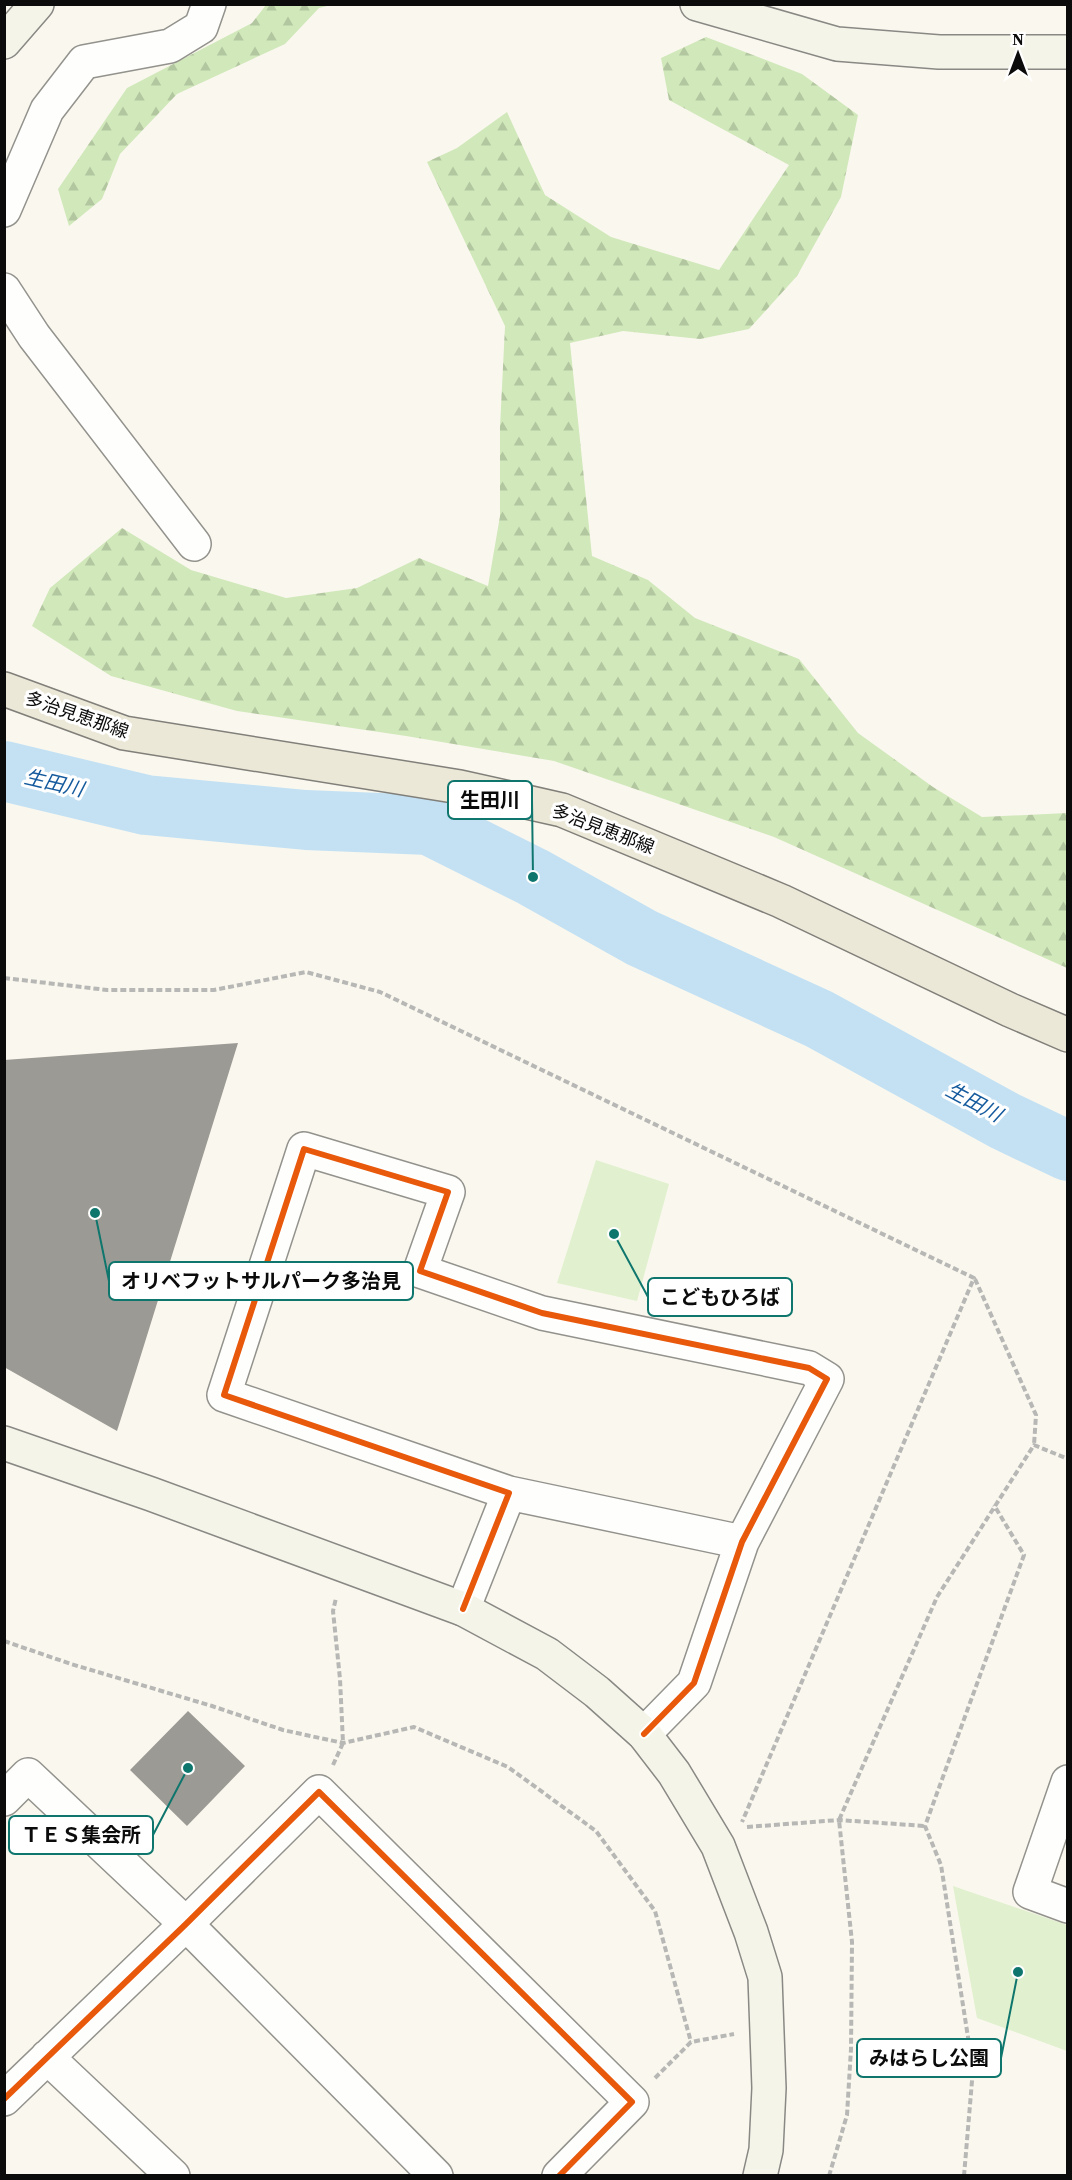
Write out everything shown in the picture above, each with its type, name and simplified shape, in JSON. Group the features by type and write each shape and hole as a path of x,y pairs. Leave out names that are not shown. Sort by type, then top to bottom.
{"main road":[{"name":"多治見恵那線","path":"4,689 123,733 460,787 562,810 781,901 1010,1010 1068,1035"}],"street":[{"path":"4,42 37,4"},
{"path":"4,210 47,110 84,62 170,46 201,27 209,4"},
{"path":"697,4 837,44 939,52 1068,52"},
{"path":"4,290 34,336 194,544"},
{"path":"644,1734 694,1683 742,1542 827,1378 809,1368 542,1312 420,1271 448,1192 304,1149 224,1395 509,1493 742,1542"},
{"path":"4,1443 151,1494 462,1609 547,1654 597,1692 644,1734 674,1773 718,1846 751,1932 765,1977 768,2028 766,2150 760,2175"},
{"path":"462,1609 509,1493"},
{"path":"4,1799 28,1775 186,1924 435,2175"},
{"path":"1068,1782 1030,1892 1068,1906"},
{"path":"4,2099 319,1792 632,2102 559,2175"},
{"path":"47,2057 173,2175"}],"path":[{"path":"4,978 107,990 214,990 306,972 380,992 974,1278 1036,1415 1034,1445 937,1597 839,1820 852,1942 851,2049 847,2115 829,2175"},
{"path":"925,1826 839,1820 740,1827 974,1278"},
{"path":"1034,1445 1068,1459"},
{"path":"964,2175 973,2069 941,1865 925,1826 1024,1555 994,1505"},
{"path":"319,1792 343,1743 340,1679 333,1611 345,1567"},
{"path":"4,1641 283,1730 343,1743 414,1727 508,1767 596,1831 655,1911 691,2043"},
{"path":"632,2102 691,2043 768,2028"}],"green space":[{"path":"266,5 331,5 319,8 285,44 177,94 120,154 102,199 69,226 58,189 127,88 252,23"},
{"path":"706,37 802,74 858,115 841,197 797,276 749,329 700,339 623,331 570,343 592,556 648,580 695,618 799,659 858,733 933,787 982,817 1067,813 1067,968 774,837 554,761 237,711 111,676 32,626 50,588 122,528 191,570 286,598 357,588 419,558 488,586 500,516 500,427 505,326 427,162 457,148 507,112 545,195 611,237 719,270 789,165 669,100 661,58"},
{"path":"596,1160 669,1184 637,1301 557,1283"},
{"path":"953,1886 1067,1925 1067,2051 977,2018"}],"building":[{"path":"238,1043 117,1431 4,1367 4,1060"},
{"path":"188,1711 245,1766 187,1826 130,1770"}],"waterway":[{"name":"生田川","path":"4,771 146,805 306,820 429,825 533,877 642,938 819,1019 1005,1121 1068,1151"}],"cycle path":[{"path":"463,1609 509,1493 224,1395 304,1149 448,1192 420,1271 542,1313 809,1368 827,1379 742,1542 694,1683 644,1734"},
{"path":"4,2099 319,1792 632,2102 559,2176"}],"place":[{"name":"生田川","path":"533,877"},
{"name":"オリベフットサルパーク多治見","path":"95,1213"},
{"name":"こどもひろば","path":"614,1234"},
{"name":"ＴＥＳ集会所","path":"188,1768"},
{"name":"みはらし公園","path":"1018,1972"}]}
